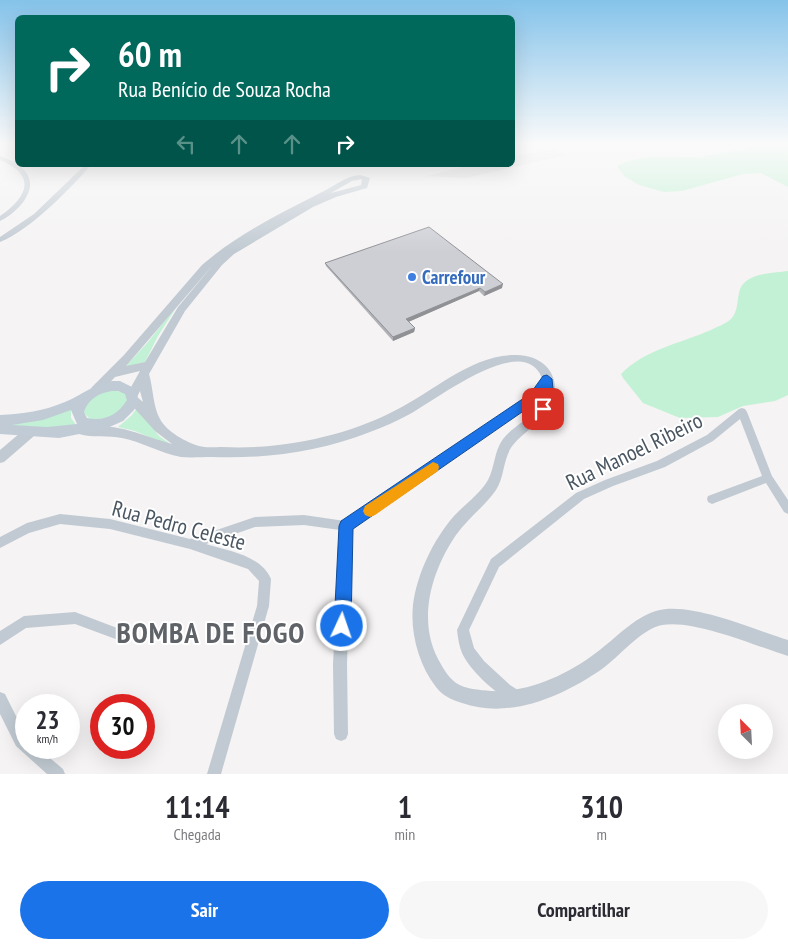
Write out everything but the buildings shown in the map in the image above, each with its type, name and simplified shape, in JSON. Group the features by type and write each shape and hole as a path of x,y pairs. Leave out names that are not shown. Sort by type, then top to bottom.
{"main road":[{"path":"0,420 29,426 78,432 115,420 122,416 131,406 133,398 130,391 104,382"},
{"path":"0,429 29,426 83,399 104,382"},
{"path":"29,426 104,382"},
{"path":"83,399 77,412 78,418 82,422 96,425"}],"street":[{"path":"0,219 20,204 28,190 28,180"},
{"path":"0,240 30,221 73,180"},
{"path":"104,382 160,322 204,267 217,256 300,205 328,198 300,211 231,252 214,268 181,309 133,398 144,408 163,432 182,444 206,452"},
{"path":"96,425 132,435 162,448 184,452 232,454 275,452 348,436 406,411 483,366 508,360 527,359 534,361 540,364 547,379 548,399 543,409 516,433 505,446 494,481 452,529 427,574 419,609 424,648 441,679 452,690 470,696 496,700 518,698 552,686 592,666 649,622 666,616 686,617 788,648"},
{"path":"104,382 147,369"},
{"path":"147,369 145,388 156,425"},
{"path":"190,544 255,522 304,520 346,526 534,398 547,379"},
{"name":"Rua Manoel Ribeiro","path":"518,698 505,690 479,666 468,650 463,630 495,563 580,496 661,464 710,438 742,412 768,478 788,509"},
{"path":"0,458 29,426"},
{"path":"78,432 112,431"},
{"path":"712,499 768,478"},
{"name":"Rua Pedro Celeste","path":"0,543 27,528 60,519 110,524 190,544 252,565 265,580 263,606 214,774"},
{"path":"341,734 340,664 346,526"},
{"path":"0,639 24,622 75,618 120,635"},
{"path":"0,699 15,729"},
{"path":"41,759 58,774"}],"green space":[{"path":"631,180 721,180 682,191 664,192 639,185"},
{"path":"775,180 788,180 788,187"},
{"path":"788,271 788,395 775,401 743,406 718,417 680,418 643,403 623,378 621,374 641,359 663,348 711,330 729,320 735,313 741,286 746,281 759,275"},
{"path":"179,303 158,336 145,362 125,367 148,342"},
{"path":"106,389 127,393 128,403 114,417 91,420 83,412 88,400"},
{"path":"71,408 71,418 77,426 30,428 0,424"},
{"path":"137,408 159,436 169,443 166,444 135,431 118,427"}],"slow traffic":[{"path":"370,511 433,467"}],"place":[{"name":"Carrefour","path":"412,277"}],"district":[{"name":"BOMBA DE FOGO","path":"211,632"}],"route":[{"path":"342,626 346,526 534,398 547,379 549,392 543,409"}]}
